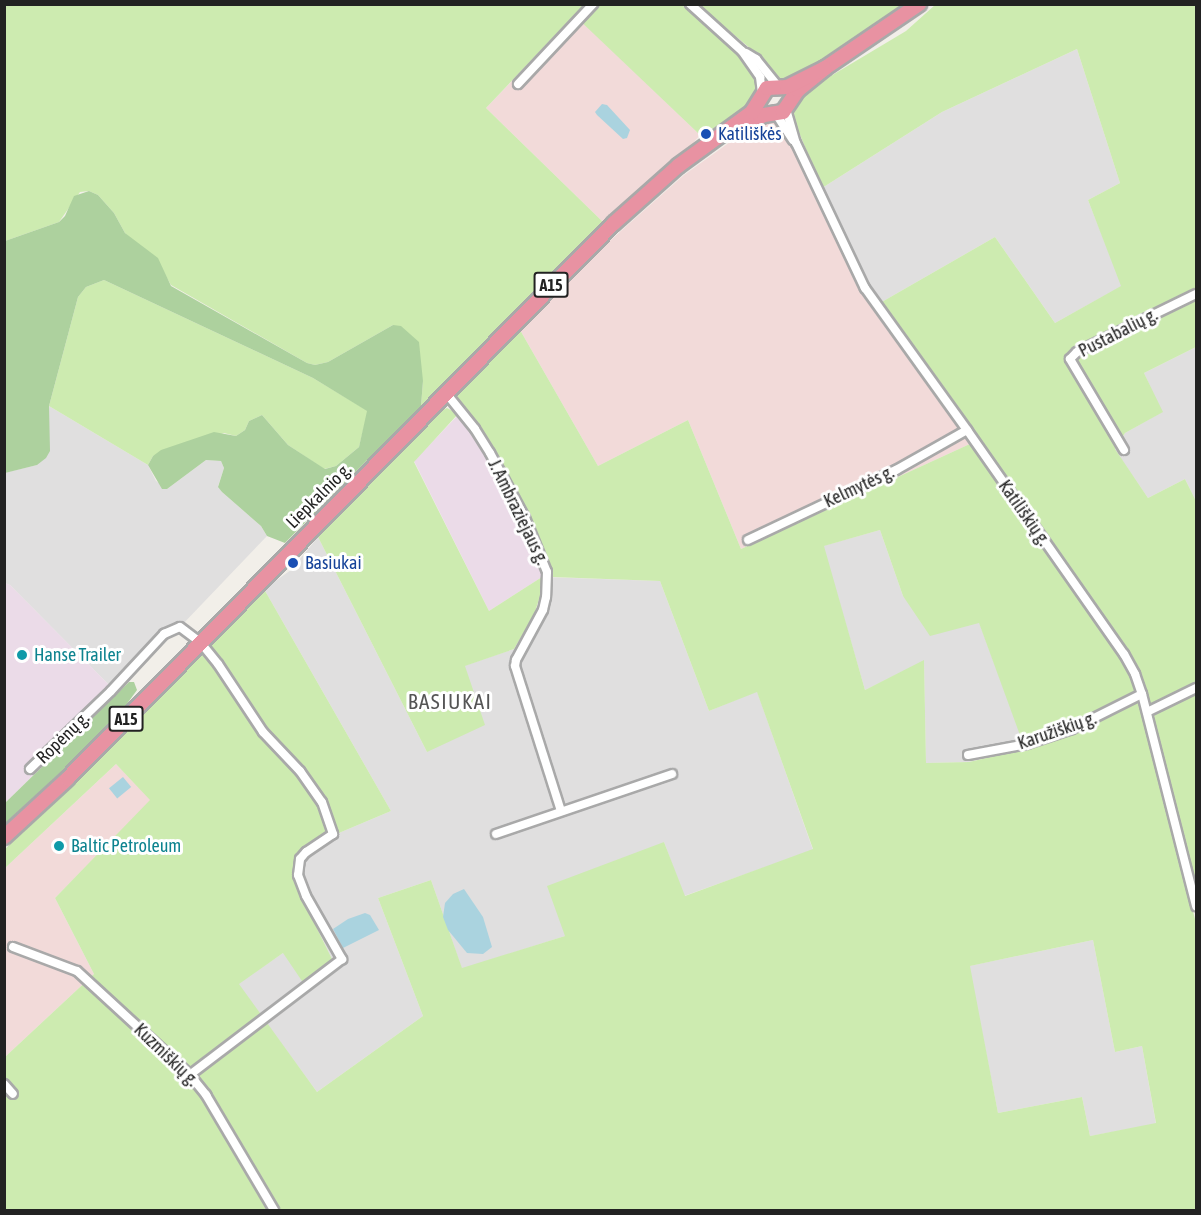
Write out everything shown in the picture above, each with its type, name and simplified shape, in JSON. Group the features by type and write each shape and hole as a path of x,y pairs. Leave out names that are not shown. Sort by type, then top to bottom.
{"highway":[{"name":"Liepkalnio g.","path":"661,183 675,177 751,121 780,109 825,68 920,4"},
{"name":"Liepkalnio g.","path":"4,837 68,779 579,257 678,166 752,112 767,88 780,87 825,68"},
{"path":"761,97 764,109 780,109 780,87"}],"street":[{"path":"518,84 593,4"},
{"path":"690,4 742,51 756,59 780,87"},
{"path":"742,51 760,77 761,97"},
{"name":"Katiliškių g.","path":"780,109 865,288 1124,654 1142,694 1197,906"},
{"name":"Pustabalių g.","path":"1124,450 1070,359 1077,352 1197,294"},
{"name":"J. Ambraziejaus g.","path":"446,393 475,429 501,472 525,518 547,572 543,610 515,666 561,811"},
{"name":"Kelmytės g.","path":"748,540 896,470 967,430"},
{"name":"Ropėnų g.","path":"30,769 111,691 164,634 180,627 201,644"},
{"path":"190,1075 342,959 306,896 298,875 300,860 306,852 333,834 322,802 300,771 276,749 201,644"},
{"path":"1147,712 1197,688"},
{"name":"Karužiškių g.","path":"968,755 1027,744 1072,729 1142,694"},
{"path":"496,834 672,774"},
{"name":"Kuzmiškių g.","path":"13,947 77,971 190,1075 206,1095 274,1210"},
{"path":"4,1084 13,1094"}],"shaded area":[{"path":"575,15 700,135 678,161 604,223 486,108"},
{"path":"1077,49 1120,183 1088,200 1122,286 1055,323 995,237 880,303 858,268 822,188 942,112"},
{"path":"774,118 791,143 860,286 972,443 741,549 688,420 598,466 520,330 595,254 684,175 758,122"},
{"path":"1196,347 1196,501 1185,479 1148,498 1115,450 1125,433 1162,412 1144,373"},
{"path":"49,406 148,465 156,481 167,489 206,460 221,461 224,468 218,486 261,526 267,536 117,693 10,585 5,583 4,473 37,465 48,427"},
{"path":"464,409 488,443 526,511 552,577 542,577 489,611 414,461"},
{"path":"880,530 903,596 979,622 1026,749 969,762 926,763 924,661 865,690 823,546"},
{"path":"318,537 427,752 464,666 514,649 523,638 539,604 542,577 660,581 709,711 757,691 813,850 684,896 664,842 565,936 462,969 431,880 378,898 423,1016 317,1092 238,984 283,953 333,961 302,898 294,867 296,855 301,849 391,811 264,589 291,570"},
{"path":"5,583 10,585 117,693 5,803"},
{"path":"116,764 151,800 55,898 94,974 5,1057 5,868"},
{"path":"1093,940 1115,1052 1142,1046 1156,1124 1090,1136 1082,1097 998,1113 969,966"}],"green space":[{"path":"704,4 906,5 806,71 790,80 781,81 774,76 764,60 701,7"},
{"path":"5,5 682,5 747,63 756,76 758,87 755,100 743,113 700,135 574,15 486,108 604,223 421,406 423,381 393,325 328,362 315,365 307,363 171,285 164,273 125,233 114,213 98,195 89,191 80,192 59,222 5,241"},
{"path":"935,5 1196,5 1196,347 1144,373 1163,412 1125,433 1115,449 1148,498 1185,479 1196,501 1196,886 1146,691 1133,661 880,303 995,237 1055,323 1121,286 1088,200 1120,183 1077,49 942,112 822,188 791,113 799,95 906,31"},
{"path":"89,191 98,195 114,213 125,233 158,258 171,286 307,363 315,365 328,362 393,325 401,326 419,342 423,381 421,406 285,543 267,536 261,526 218,487 224,468 221,461 206,460 167,489 162,489 148,465 153,456 161,450 214,432 236,436 245,430 249,421 262,415 288,445 325,469 336,466 359,447 367,411 313,378 104,280 86,287 78,297 49,406 50,451 46,458 37,465 5,473 5,241 59,222 65,216 74,196"},
{"path":"104,280 313,378 368,411 359,447 336,466 324,469 288,445 262,415 249,421 245,430 236,436 224,433 153,456 148,465 49,406 78,297 86,287"},
{"path":"520,330 598,466 688,420 741,549 972,443 1120,656 1136,688 1196,923 1196,1210 5,1210 5,1057 94,974 55,898 150,800 116,764 5,868 5,849 89,768 264,589 391,811 301,849 296,855 294,867 302,898 333,961 304,984 283,953 239,984 317,1092 423,1016 378,898 431,880 462,968 565,936 547,886 664,842 685,896 813,849 757,692 709,711 660,581 552,577 526,511 488,443 457,397 460,387","holes":["880,530 903,596 930,636 979,623 1025,749 969,762 926,763 924,660 865,690 824,546","1093,940 1115,1052 1142,1046 1156,1123 1090,1136 1082,1097 998,1113 970,966"]},
{"path":"447,408 458,414 414,462 489,611 542,577 542,590 534,615 514,649 465,666 485,725 427,752 318,537 436,413"},
{"path":"129,682 134,682 137,690 116,719 5,826 5,803"}],"water":[{"path":"602,104 607,105 630,130 627,138 623,139 597,115 595,112"},
{"path":"123,777 131,787 117,798 109,788"},
{"path":"464,889 483,917 492,947 483,954 467,953 448,930 443,917 445,903 453,894"},
{"path":"365,913 370,915 379,930 343,948 333,929 348,919"}],"place":[{"name":"Katiliškės","path":"706,134"},
{"name":"Basiukai","path":"293,563"},
{"name":"Hanse Trailer","path":"22,655"},
{"name":"Baltic Petroleum","path":"59,846"}],"district":[{"name":"BASIUKAI","path":"450,701"}]}
